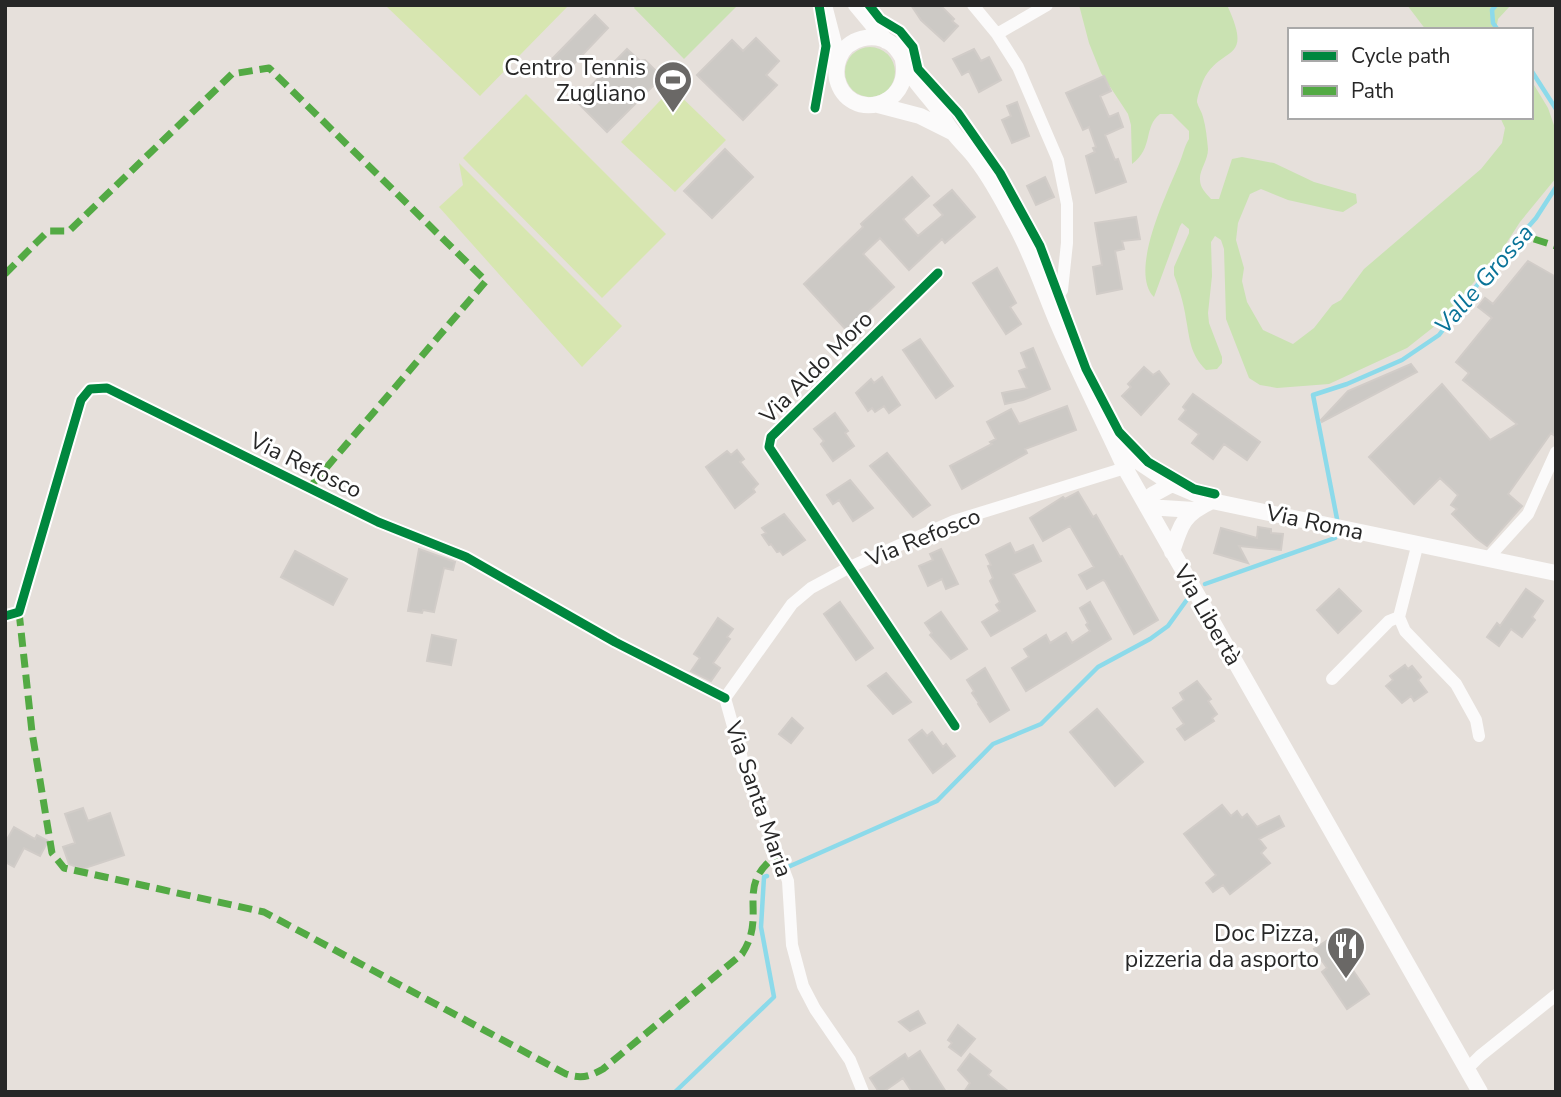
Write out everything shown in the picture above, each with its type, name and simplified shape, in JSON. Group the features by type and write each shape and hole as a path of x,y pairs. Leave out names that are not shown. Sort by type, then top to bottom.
{"main road":[{"path":"824,5 838,59 837,80 842,90 850,99 860,104 878,105 895,96 900,88 904,79 903,60 856,5"},
{"path":"838,59 844,49 863,38 875,37 886,41"},
{"name":"Via Libertà","path":"903,60 952,132 977,159 1016,224 1093,404 1125,468 1480,1092"},
{"name":"Via Libertà","path":"878,105 920,116 952,132"},
{"name":"Via Roma","path":"1115,446 1172,484 1212,501 1556,573"},
{"path":"1172,484 1152,495 1147,507 1194,510"},
{"path":"1172,551 1184,519 1194,510 1212,501"}],"street":[{"path":"973,5 997,34 1018,67 1058,160 1067,204 1067,243 1062,290 1051,306"},
{"path":"997,34 1047,5"},
{"name":"Via Aldo Moro","path":"938,273 771,437 769,447 955,726"},
{"name":"Via Refosco","path":"5,616 19,612 80,400 90,389 107,388 377,523 466,557 615,642 725,698 792,604 811,588 850,567 954,521 1125,468"},
{"path":"1488,558 1528,514 1556,452"},
{"path":"1418,544 1399,617 1405,631 1456,684 1476,720 1479,736"},
{"path":"1332,679 1388,621 1399,617"},
{"name":"Via Santa Maria","path":"725,698 743,762 788,881 792,945 803,986 815,1009 850,1060 863,1092"},
{"path":"1467,1069 1556,995"}],"green space":[{"path":"569,5 480,96 387,7"},
{"path":"636,5 736,7 684,59 634,8"},
{"path":"1079,5 1227,5 1235,24 1236,46 1210,70 1197,100 1204,121 1208,149 1200,176 1204,190 1211,199 1219,199 1232,159 1242,157 1274,163 1314,182 1356,194 1357,203 1343,212 1288,200 1261,189 1250,194 1238,223 1236,240 1244,268 1242,281 1247,302 1263,330 1293,344 1314,328 1332,305 1341,300 1364,269 1481,169 1502,143 1505,128 1501,119 1533,119 1533,83 1548,108 1556,131 1556,178 1520,222 1498,256 1445,318 1407,348 1329,384 1277,388 1260,385 1249,378 1226,319 1224,249 1221,240 1215,236 1211,242 1212,276 1208,313 1222,363 1217,369 1206,370 1191,346 1183,302 1174,275 1174,267 1189,229 1182,223 1180,226 1154,297 1147,285 1145,269 1159,212 1189,139 1189,131 1172,114 1160,114 1152,125 1143,151 1132,164 1131,125 1128,114 1101,73 1089,43"},
{"path":"1407,5 1511,5 1498,19 1496,28 1424,28"},
{"path":"870,47 888,54 895,72 888,90 870,97 852,90 845,72 852,54"},
{"name":"Centro Tennis Zugliano","path":"672,88 726,140 675,192 621,142"},
{"path":"526,94 666,234 602,298 463,158"},
{"path":"459,163 622,326 582,367 439,207 463,185"}],"building":[{"path":"911,5 940,5 958,26 944,41 921,20"},
{"path":"595,15 608,28 566,72 552,59"},
{"path":"756,38 779,61 766,75 777,85 743,120 697,75 732,40 743,51"},
{"path":"627,49 640,61 645,60 662,77 607,132 576,101"},
{"path":"974,49 981,61 989,57 1001,80 979,92 969,71 962,75 953,59"},
{"path":"1104,76 1111,91 1100,96 1109,117 1118,113 1123,127 1105,135 1126,182 1096,193 1086,156 1095,152 1093,148 1096,147 1089,127 1083,130 1066,93"},
{"path":"1017,102 1029,136 1012,143 1002,120 1011,116 1007,106"},
{"path":"725,149 753,177 712,218 684,191"},
{"path":"912,177 929,196 903,219 918,236 943,215 934,205 952,190 975,217 945,243 942,239 909,270 880,238 863,254 894,287 864,315 867,318 850,334 804,284 863,227 861,224"},
{"path":"1045,177 1054,197 1036,205 1027,186"},
{"path":"1136,217 1140,239 1122,241 1124,249 1115,251 1122,289 1097,294 1093,267 1102,265 1095,223"},
{"path":"1528,261 1556,277 1556,437 1551,433 1508,494 1522,506 1487,546 1452,514 1457,509 1451,505 1458,495 1440,478 1414,504 1369,457 1442,384 1490,440 1517,424 1463,380 1469,373 1456,362 1492,318 1478,307 1485,298 1493,304"},
{"path":"997,268 1016,303 1010,307 1021,324 1006,334 973,283"},
{"path":"920,339 953,386 936,398 903,350"},
{"path":"1033,348 1050,389 1005,404 1002,393 1027,388 1019,371 1027,368 1021,353"},
{"path":"1411,364 1417,372 1322,422 1348,391"},
{"path":"1144,367 1153,375 1159,371 1169,384 1141,415 1122,396 1131,387 1128,384"},
{"path":"882,377 900,405 889,413 884,406 875,412 872,408 868,411 856,393 871,379 874,383"},
{"path":"1193,394 1260,442 1247,460 1224,444 1213,459 1192,443 1199,434 1179,419 1186,410 1183,407"},
{"path":"1067,406 1076,430 1025,449 1027,453 962,489 950,466 992,444 990,442 996,439 987,422 1011,409 1019,424"},
{"path":"835,413 848,431 845,433 854,446 833,461 821,444 824,441 814,429"},
{"path":"737,450 744,459 740,462 758,484 753,489 755,492 735,508 706,467 727,451 731,455"},
{"path":"887,453 930,505 913,517 870,466"},
{"path":"850,480 873,508 853,521 839,500 833,504 827,495"},
{"path":"1078,492 1093,517 1096,515 1120,557 1122,556 1158,620 1134,634 1105,581 1087,589 1079,575 1094,567 1070,526 1043,541 1030,518 1063,497 1065,499"},
{"path":"784,514 805,540 783,555 769,545 762,535 766,533 762,528"},
{"path":"1258,527 1271,529 1271,533 1283,534 1281,550 1239,546 1248,563 1214,553 1221,528 1257,538"},
{"path":"1010,543 1015,553 1033,545 1041,561 1013,574 1035,611 991,636 982,622 1000,611 996,605 1000,602 990,581 993,578 988,566 991,565 986,555"},
{"path":"419,549 455,562 453,570 444,568 434,612 408,611"},
{"path":"941,549 958,584 946,589 942,579 928,586 919,566 933,560 930,554"},
{"path":"295,551 347,579 333,605 281,577"},
{"path":"1339,589 1361,611 1338,633 1317,610"},
{"path":"1526,589 1543,601 1532,617 1535,620 1522,637 1511,629 1499,646 1487,637 1497,623 1500,626"},
{"path":"840,602 873,648 856,660 824,614"},
{"path":"1090,602 1111,639 1026,691 1012,668 1029,657 1024,649 1046,635 1050,643 1066,633 1072,643 1090,631 1080,608"},
{"path":"941,612 967,649 951,659 930,635 932,633 925,623"},
{"path":"718,618 733,629 727,637 730,639 713,663 720,668 711,681 691,671 700,658 694,654"},
{"path":"432,635 456,640 451,665 427,661"},
{"path":"1405,665 1408,669 1412,666 1421,677 1418,680 1427,692 1414,701 1411,696 1402,703 1386,686 1393,680 1390,676"},
{"path":"985,668 1009,710 990,722 967,680"},
{"path":"886,673 911,702 893,714 868,686"},
{"path":"1197,681 1211,699 1208,701 1217,714 1212,718 1214,721 1185,740 1177,729 1184,724 1173,708 1184,700 1180,693"},
{"path":"1097,709 1143,762 1115,786 1070,732"},
{"path":"792,718 803,728 791,743 779,734"},
{"path":"922,730 927,736 932,732 943,747 946,744 955,756 933,773 909,740"},
{"path":"1222,805 1231,816 1237,811 1242,818 1247,814 1257,827 1279,816 1284,826 1259,839 1266,848 1261,853 1270,863 1230,894 1223,885 1213,892 1206,883 1216,875 1184,834"},
{"path":"83,808 88,821 110,813 124,855 82,869 69,864 63,847 75,843 65,814"},
{"path":"14,827 35,839 37,835 48,841 40,856 24,848 14,867 5,862 5,843"},
{"path":"1340,932 1350,952 1344,957 1369,994 1347,1009 1322,972 1327,968 1314,949"},
{"path":"918,1011 925,1023 910,1031 899,1022"},
{"path":"958,1025 975,1039 961,1056 949,1047 952,1043 948,1040"},
{"path":"920,1051 946,1092 912,1092 903,1078 879,1092 870,1078 905,1054 908,1059"},
{"path":"970,1054 991,1071 988,1075 1009,1092 964,1092 970,1083 958,1070"}],"waterway":[{"name":"Valle Grossa","path":"1496,5 1492,10 1493,23 1497,28"},
{"name":"Valle Grossa","path":"1533,73 1556,109"},
{"name":"Valle Grossa","path":"1338,524 1313,395 1347,384 1402,360 1439,335 1478,284 1536,218 1556,187"},
{"name":"Valle Grossa","path":"1205,584 1335,538 1338,532"},
{"path":"788,867 937,801 993,744 1041,724 1098,667 1150,639 1168,626 1186,601"},
{"name":"Valle Grossa","path":"675,1092 774,997 761,927 764,877 767,876"}],"marked path":[{"path":"5,274 48,231 69,231 232,74 269,68 486,281 309,488"},
{"path":"1534,239 1556,246"},
{"path":"19,612 32,732 52,853 64,868 264,912 566,1074 585,1076 603,1069 742,954 753,926 757,877 779,854"}],"cycle path":[{"path":"815,108 826,46 819,5"},
{"path":"869,5 880,19 900,31 913,47 918,69 958,113 1000,173 1040,246 1086,369 1119,432 1148,462 1194,489 1215,494"},
{"path":"938,273 771,437 769,447 955,726"},
{"path":"5,616 19,612 81,400 90,389 107,388 378,522 466,557 615,642 725,698"}],"place":[{"name":"Centro Tennis Zugliano","path":"673,114"},
{"name":"Doc Pizza, pizzeria da asporto","path":"1346,980"}]}
